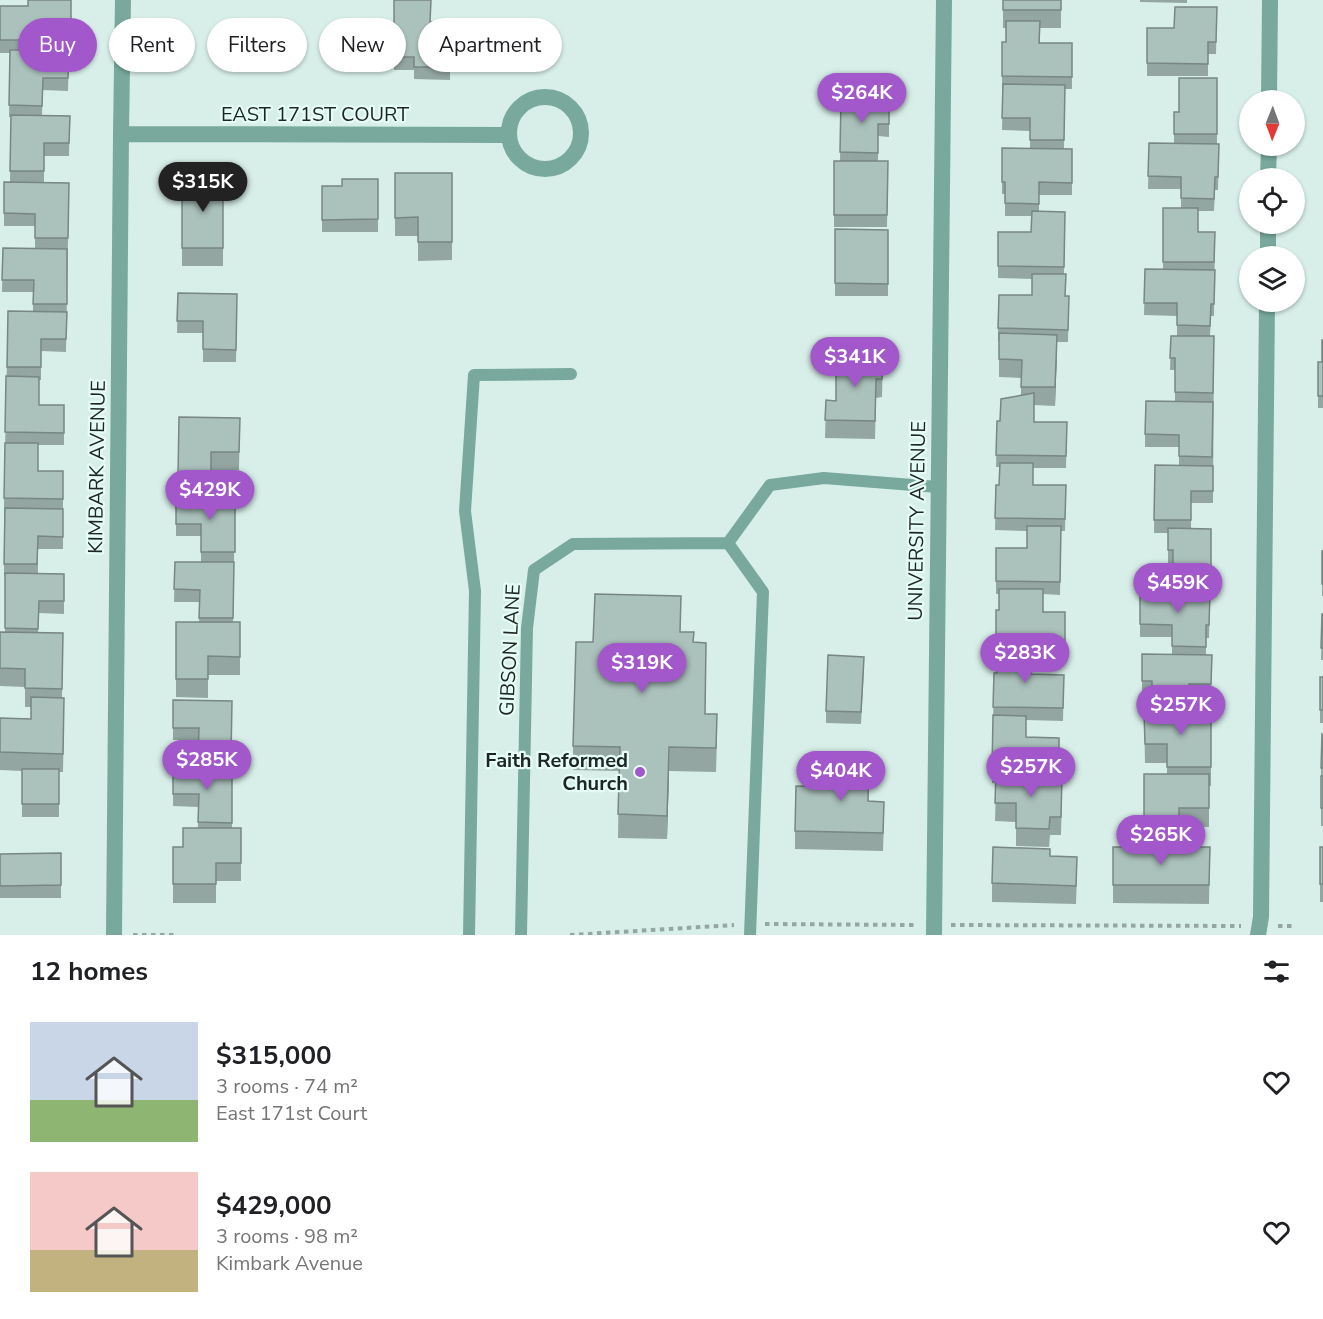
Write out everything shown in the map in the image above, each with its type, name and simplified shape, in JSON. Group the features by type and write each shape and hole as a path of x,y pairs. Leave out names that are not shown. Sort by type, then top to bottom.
{"street":[{"name":"KIMBARK AVENUE","path":"114,935 123,0"},
{"name":"UNIVERSITY AVENUE","path":"934,930 944,0"},
{"path":"1269,90 1270,0"},
{"path":"543,97 554,98 565,103 579,121 581,132 580,145 574,156 553,169 540,170 528,166 518,158 511,148 508,135 509,124 522,105 532,99 543,97"},
{"name":"EAST 171ST COURT","path":"121,134 508,135"},
{"path":"1251,930 1261,917 1267,312"}],"lane":[{"path":"469,935 475,591 465,511 474,375 571,374"},
{"path":"750,930 764,592 728,543 770,485 824,478 938,487"},
{"name":"GIBSON LANE","path":"521,935 526,628 534,570 573,544 728,543"}],"path":[{"path":"570,935 750,930 1251,930"},
{"path":"114,935 176,935"}],"building":[{"path":"28,0 71,0 71,18 18,18 18,40 0,40 0,6 28,6"},
{"path":"394,0 431,0 430,18 418,18 418,67 414,67 414,57 406,57 406,18 394,18"},
{"path":"1003,0 1061,0 1061,10 1003,10"},
{"path":"1175,7 1217,7 1216,42 1208,42 1208,64 1147,63 1147,28 1174,28"},
{"path":"1006,21 1040,21 1039,43 1072,43 1072,77 1002,76 1002,42 1006,42"},
{"path":"10,50 18,50 18,72 68,72 68,78 43,78 42,106 9,105"},
{"path":"1179,78 1217,78 1217,134 1174,134 1174,112 1179,112"},
{"path":"1003,84 1065,85 1064,140 1030,140 1030,118 1002,118"},
{"path":"841,98 889,99 889,124 878,124 878,153 840,152"},
{"path":"11,115 70,116 69,143 44,143 44,171 10,171"},
{"path":"1149,143 1219,144 1218,177 1215,177 1214,199 1181,198 1181,177 1148,176"},
{"path":"1002,148 1072,149 1072,183 1039,182 1039,204 1005,203 1005,182 1002,182"},
{"path":"834,161 888,161 887,215 834,215"},
{"path":"395,173 452,173 452,242 418,242 418,217 395,218"},
{"path":"190,174 223,174 223,248 182,248 182,195 190,195"},
{"path":"342,179 378,179 378,219 322,220 322,186 342,186"},
{"path":"4,182 69,183 68,238 35,238 35,214 4,213"},
{"path":"1163,208 1198,208 1198,232 1215,232 1214,262 1163,262"},
{"path":"1032,211 1065,212 1064,267 998,266 998,232 1031,232"},
{"path":"835,229 888,230 888,284 835,283"},
{"path":"3,248 67,249 67,304 33,304 34,280 2,280"},
{"path":"1145,269 1215,270 1214,304 1211,304 1210,326 1177,325 1177,303 1144,303"},
{"path":"1032,274 1066,274 1065,296 1069,296 1068,330 998,328 999,295 1032,295"},
{"path":"178,293 237,294 236,350 203,349 203,321 177,321"},
{"path":"8,311 67,312 66,339 41,339 41,367 7,367"},
{"path":"999,333 1057,335 1055,387 1021,387 1022,360 999,359"},
{"path":"1171,336 1214,336 1213,393 1175,392 1175,358 1170,358"},
{"path":"1322,340 1323,396 1318,396 1318,362 1322,362"},
{"path":"836,355 883,355 882,379 876,379 875,421 825,420 826,400 836,401"},
{"path":"6,376 39,377 39,405 64,405 64,433 5,432"},
{"path":"1034,393 1034,422 1067,422 1066,456 996,455 997,421 1000,421 1001,399"},
{"path":"1146,401 1213,402 1212,457 1179,456 1179,435 1145,434"},
{"path":"179,417 240,418 239,452 211,452 211,476 178,475"},
{"path":"5,443 38,443 38,471 63,471 63,499 4,498"},
{"path":"1000,463 1033,463 1033,485 1066,485 1065,519 995,518 996,485 999,485"},
{"path":"1155,465 1213,466 1213,491 1191,491 1191,520 1154,520"},
{"path":"176,496 235,497 235,552 201,552 201,524 176,524"},
{"path":"5,508 63,509 63,537 38,536 37,564 4,564"},
{"path":"1027,526 1061,526 1060,582 996,581 996,548 1027,548"},
{"path":"1168,528 1211,529 1211,585 1173,584 1173,550 1168,550"},
{"path":"1323,551 1323,584 1322,584"},
{"path":"175,562 234,562 233,618 199,618 200,590 174,589"},
{"path":"5,573 64,574 64,601 39,601 38,629 5,628"},
{"path":"999,589 1043,589 1043,612 1065,612 1065,645 996,644 996,610 999,610"},
{"path":"1140,590 1210,592 1206,647 1172,646 1172,625 1140,624"},
{"path":"595,594 681,596 680,632 694,632 693,642 706,643 705,714 717,714 716,748 669,747 667,816 618,814 620,747 573,746 576,642 593,642"},
{"path":"1322,614 1323,648 1321,648"},
{"path":"176,622 240,622 240,657 208,656 208,679 176,679"},
{"path":"0,632 63,633 62,689 25,688 25,669 0,668"},
{"path":"998,652 1031,652 1031,674 1064,675 1063,708 993,707 994,673 997,673"},
{"path":"1142,654 1212,655 1211,684 1189,684 1189,710 1152,710 1152,681 1142,681"},
{"path":"828,655 864,657 861,712 826,711"},
{"path":"1320,677 1323,677 1323,710 1320,710"},
{"path":"31,697 64,698 63,754 0,752 0,718 31,719"},
{"path":"173,700 232,701 231,756 198,756 199,728 173,728"},
{"path":"1144,711 1211,711 1211,767 1167,767 1167,744 1145,744"},
{"path":"993,715 1026,716 1026,737 1059,738 1059,771 992,771"},
{"path":"1322,734 1323,768 1321,768"},
{"path":"837,754 869,755 868,801 884,802 883,833 795,831 796,786 836,787"},
{"path":"173,766 232,767 232,823 198,822 199,794 173,794"},
{"path":"22,769 59,769 59,804 22,804"},
{"path":"996,773 1062,775 1061,817 1050,817 1049,829 1016,828 1016,803 995,803"},
{"path":"1144,774 1209,774 1209,808 1179,808 1179,829 1144,829"},
{"path":"1321,776 1323,776 1323,808 1321,808"},
{"path":"183,828 241,828 241,863 216,863 216,884 173,884 173,847 183,847"},
{"path":"993,847 1050,849 1050,856 1077,857 1076,886 992,883"},
{"path":"1113,847 1210,847 1209,885 1113,885"},
{"path":"1320,847 1323,847 1323,884 1320,884"},
{"path":"61,853 61,885 0,886 0,854"}],"place":[{"name":"Faith Reformed Church","path":"640,772"}]}
